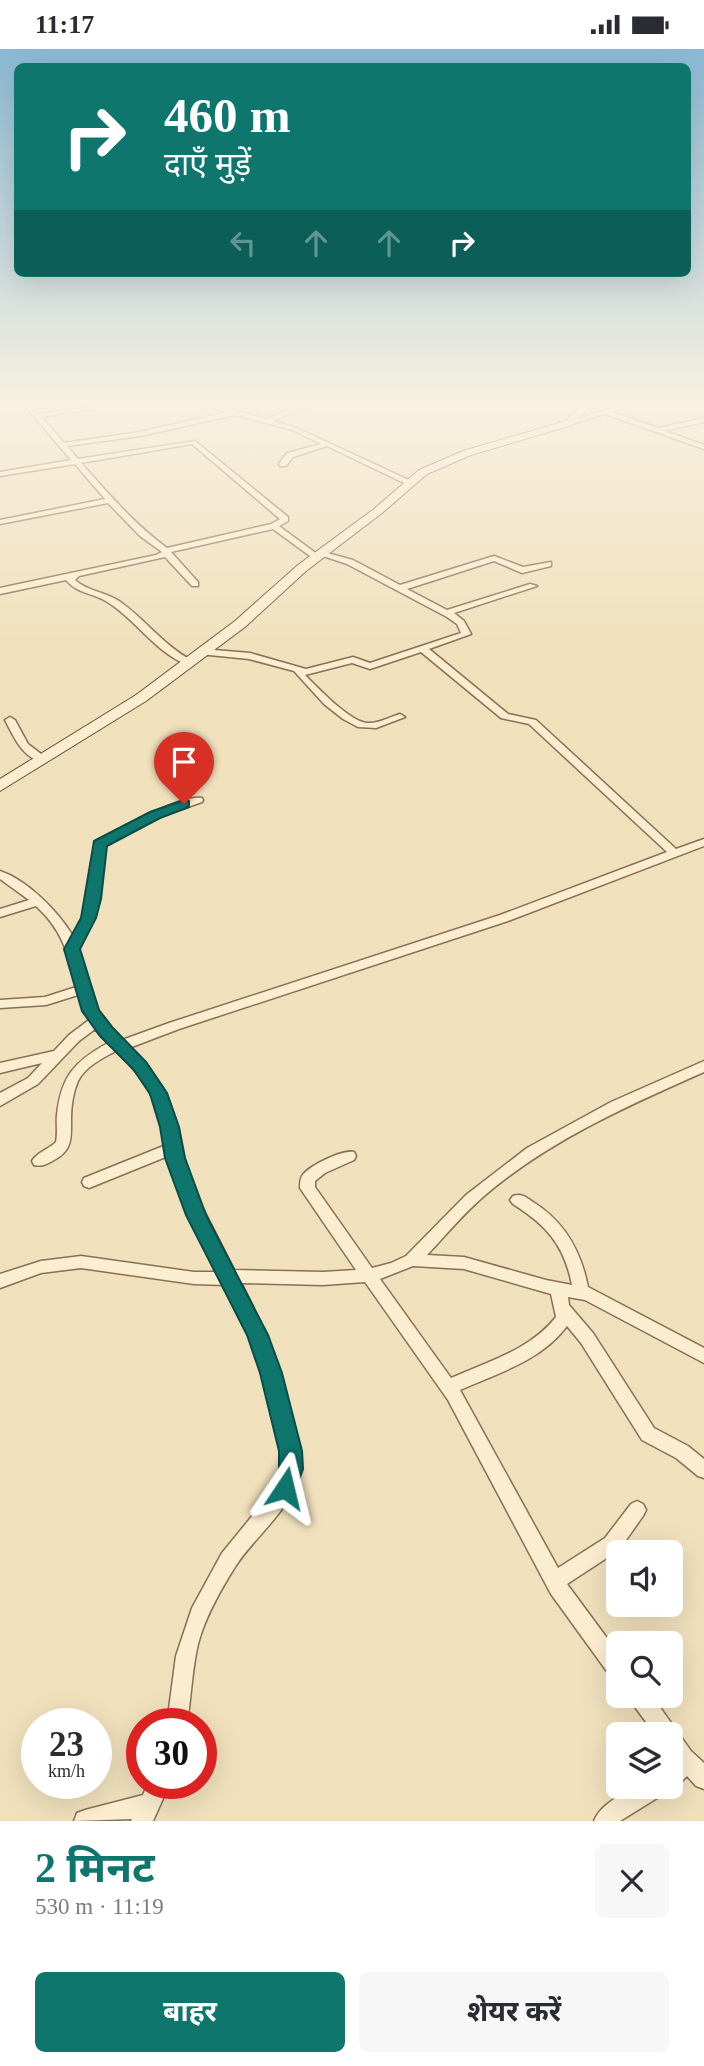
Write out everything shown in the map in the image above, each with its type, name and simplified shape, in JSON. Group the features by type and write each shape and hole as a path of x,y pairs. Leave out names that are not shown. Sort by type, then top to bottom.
{"street":[{"path":"95,483 142,534 166,552 195,584"},
{"path":"0,591 274,526 285,519 241,483"},
{"path":"0,786 141,698 240,624 320,555 379,511 408,483"},
{"path":"0,522 110,500"},
{"path":"202,652 250,656 298,671 318,670 353,660 368,666 466,634 461,623 446,613 351,562 320,555 274,526"},
{"path":"400,588 494,558 522,570 548,564"},
{"path":"72,576 70,579 76,588 110,599 170,651 188,662"},
{"path":"446,613 533,586"},
{"path":"422,648 505,716 532,722 674,853"},
{"path":"298,671 316,690 359,724 371,725 400,717"},
{"path":"10,720 23,746 41,759"},
{"path":"72,949 91,909 98,875 99,844 155,815 198,800"},
{"path":"39,1161 63,1145 67,1090 72,1078 86,1062 119,1045 504,918 704,842"},
{"path":"0,874 58,923 72,949 91,1011 97,1021 140,1066 158,1093 196,1215 257,1335 271,1373 291,1451 291,1469 277,1502 231,1555 202,1606 190,1637 179,1708"},
{"path":"0,913 36,902"},
{"path":"0,1003 46,1001 84,989"},
{"path":"3,1096 33,1081 74,1038 97,1021"},
{"path":"0,1067 56,1055"},
{"path":"0,1281 41,1268 81,1262 175,1276 370,1275 391,1271 412,1260 480,1191 560,1133 587,1118 704,1066"},
{"path":"89,1182 173,1148"},
{"path":"349,1156 313,1174 306,1184 466,1415 555,1581 606,1652"},
{"path":"518,1200 547,1218 555,1227 575,1264 581,1292"},
{"path":"412,1260 464,1262 558,1290 581,1292 598,1299 702,1360"},
{"path":"448,1387 533,1348 558,1327 564,1318 564,1310 558,1290"},
{"path":"564,1310 587,1338 648,1434 682,1453 704,1470"},
{"path":"555,1581 612,1544 637,1510"},
{"path":"683,1763 684,1758"},
{"path":"684,1758 704,1778"},
{"path":"606,1821 612,1813 635,1799"},
{"path":"85,1821 145,1813"}],"route":[{"path":"184,804 155,815 99,844 98,875 93,899 88,918 72,949 91,1011 97,1021 140,1066 158,1093 170,1127 175,1158 196,1215 257,1335 271,1373 291,1451 291,1469 285,1488"}]}
